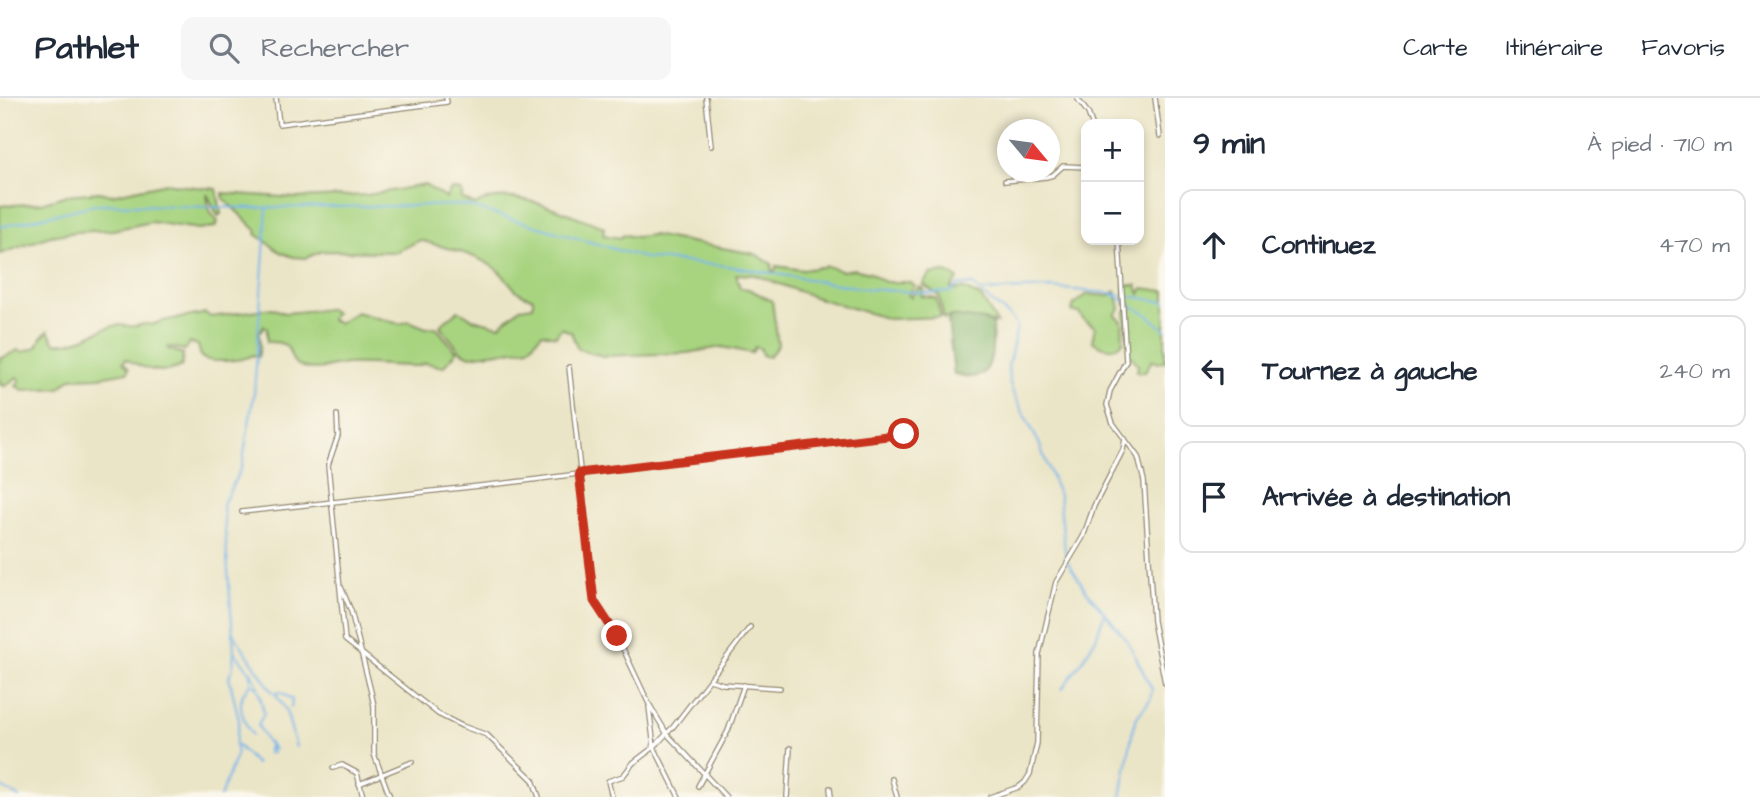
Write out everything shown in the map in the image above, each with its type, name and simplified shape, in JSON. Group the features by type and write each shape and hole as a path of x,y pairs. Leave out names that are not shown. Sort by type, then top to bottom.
{"street":[{"path":"276,98 279,124 447,102 446,98"},
{"path":"706,98 711,146"},
{"path":"1077,98 1090,119"},
{"path":"1156,98 1160,136"},
{"path":"1060,169 1063,166 1081,167"},
{"path":"1119,245 1126,361 1110,391 1107,405 1113,423 1138,457 1144,481 1153,621 1165,683"},
{"path":"569,367 594,601 617,636 649,704 667,734 726,797"},
{"path":"337,415 338,436 328,465 345,640 438,714 487,735 533,780 538,797"},
{"path":"242,512 904,434"},
{"path":"990,797 1019,787 1030,774 1037,743 1040,654 1056,582 1083,537 1094,506 1123,450 1125,438"},
{"path":"339,584 347,596 362,654 373,706 374,754 390,797"},
{"path":"612,797 608,780 623,776 633,763 667,734 750,627"},
{"path":"710,680 723,684 780,688"},
{"path":"698,786 728,731 744,685"},
{"path":"649,704 654,747 679,797"},
{"path":"787,797 790,748"},
{"path":"359,784 412,762"},
{"path":"333,768 342,765 356,773 363,797"},
{"path":"892,779 897,797"},
{"path":"830,788 831,797"}],"green space":[{"path":"167,183 217,189 221,214 218,216 207,194 209,210 218,222 215,227 199,229 151,222 113,230 50,236 0,254 0,206 41,203 67,195 99,192 111,195"},
{"path":"425,185 446,198 451,189 462,191 462,199 475,205 489,199 505,197 539,203 604,227 603,235 620,238 624,235 652,235 755,254 772,264 772,271 775,271 776,266 803,270 827,266 842,271 854,269 870,273 885,282 909,282 915,286 908,295 911,297 919,287 924,289 921,296 936,298 941,317 889,319 817,298 755,275 736,274 740,288 749,289 772,301 778,345 769,357 762,355 761,349 755,347 752,353 722,347 687,353 603,356 578,349 571,332 561,328 556,336 542,333 529,348 470,356 460,351 440,326 458,310 473,319 499,326 520,308 533,306 533,298 516,290 488,263 420,240 396,252 322,251 306,258 293,257 280,252 256,234 257,231 224,199 223,193 296,198 367,195"},
{"path":"946,272 958,279 951,288 962,288 981,297 997,323 951,316 944,319 939,296 923,284 930,274"},
{"path":"1125,285 1137,285 1140,294 1143,288 1165,291 1165,361 1158,363 1152,360 1145,372 1137,372 1138,365 1132,357 1129,358 1125,311 1131,311 1131,303 1125,304"},
{"path":"1116,291 1120,309 1115,315 1122,321 1123,342 1108,348 1092,341 1095,327 1079,313 1072,311 1074,304 1087,294 1108,296"},
{"path":"272,308 285,313 330,309 335,313 330,320 339,323 356,312 400,324 409,321 426,328 436,327 457,352 443,367 426,363 417,366 346,364 319,369 308,368 293,360 284,344 267,342 267,328 264,326 259,333 258,357 253,355 219,361 205,359 201,357 198,345 190,343 185,350 168,347 183,354 182,366 167,371 153,370 126,359 123,362 129,368 128,372 71,378 60,388 23,390 16,386 20,380 17,377 5,386 0,385 0,357 37,347 48,331 55,343 64,343 119,325 152,325 205,313 211,317"},
{"path":"951,316 984,320 993,324 991,356 984,372 977,376 954,374 948,320"}],"waterway":[{"path":"0,227 99,204 252,208 464,205 645,258 727,266 868,289 931,293 950,292 959,285 973,285 979,291 1051,288 1110,293 1165,302"},
{"path":"220,797 237,753 235,745 239,720 229,677 233,667 234,650 223,504 242,466 254,394 267,209"},
{"path":"981,293 1006,313 1017,327 1008,367 1009,380 1039,443 1059,496 1066,559 1085,589 1127,640 1152,689 1150,700 1137,717 1133,729 1121,797"},
{"path":"1114,295 1148,315 1165,330"},
{"path":"1062,689 1096,638 1104,615"},
{"path":"233,633 273,693 281,692 292,700 291,707"},
{"path":"234,651 256,680 264,713 258,725 266,741 274,749"},
{"path":"251,671 251,683 257,687"},
{"path":"251,683 243,695 241,707 252,735"},
{"path":"275,693 286,710 296,747"},
{"path":"237,745 256,764"},
{"path":"269,745 273,754"},
{"path":"268,748 268,754"},
{"path":"0,786 19,797"}],"route":[{"path":"617,636 594,601 579,473 904,434"}]}
